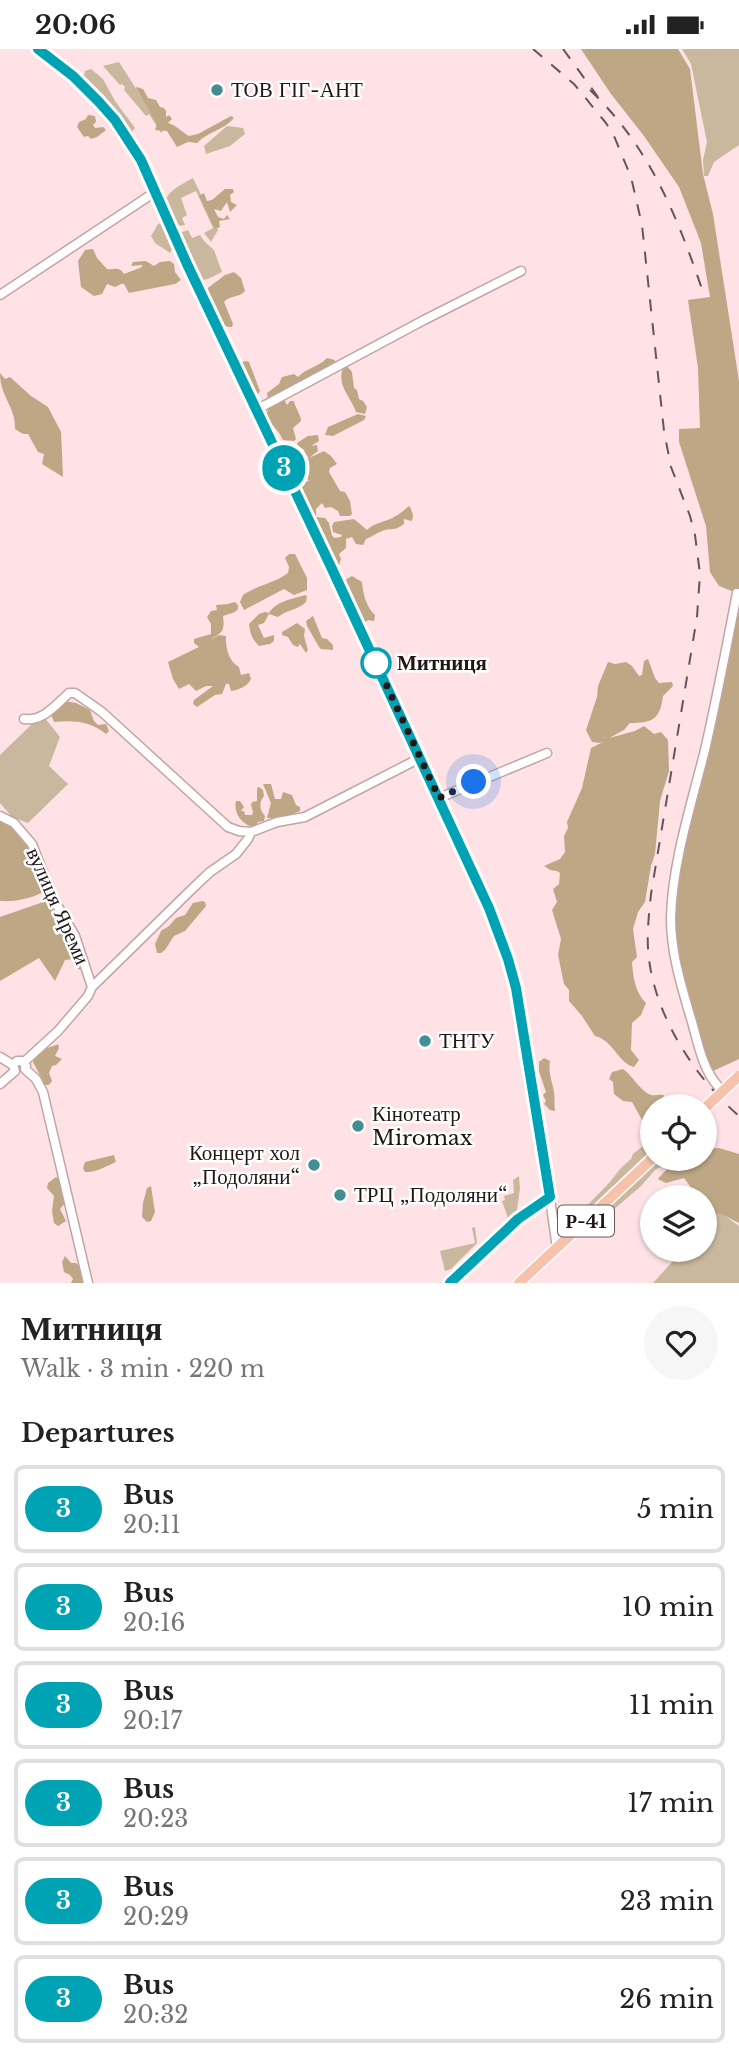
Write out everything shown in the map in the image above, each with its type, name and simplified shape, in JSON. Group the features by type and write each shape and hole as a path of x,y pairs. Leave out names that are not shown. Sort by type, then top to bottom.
{"main road":[{"path":"717,1097 739,1076"},
{"name":"Р-41","path":"519,1283 640,1170"}],"street":[{"path":"38,49 80,82 115,120 141,160 489,908 516,988 557,1248"},
{"path":"0,295 155,192"},
{"path":"256,410 521,271"},
{"path":"718,1086 704,1060 676,967 671,916 685,828 715,709 737,593"},
{"path":"23,719 34,720 69,693 75,693 102,712 228,827 239,831 251,832 277,822 304,817 420,758"},
{"path":"439,798 547,753"},
{"name":"вулиця Яреми","path":"0,815 15,824 32,844 53,898 75,936 92,987 88,996 25,1066"},
{"path":"92,987 201,881 236,854 251,832"},
{"path":"0,1058 19,1073 25,1066 43,1092 88,1283"},
{"path":"0,1084 14,1068"},
{"path":"450,1283 518,1219 550,1197"}],"shaded area":[{"path":"581,49 678,49 690,69 703,174 713,214 739,381 739,594 719,586 710,572 706,526 679,442 679,429 700,428 698,368 688,300 710,297 701,243 679,187"},
{"path":"682,49 739,49 739,145 714,162 708,176 704,176 703,160 707,142 691,64"},
{"path":"119,62 163,131 161,133 149,114 146,116 124,90 125,87 103,66"},
{"path":"91,69 103,79 135,128 131,133 83,80 85,71"},
{"path":"137,87 143,89 148,98 156,100 160,107 164,108 166,117 169,115 172,119 168,123 189,136 231,116 234,118 197,143 188,142 177,147 167,131 155,130 157,124"},
{"path":"88,115 95,116 95,128 103,127 106,130 91,139 84,137 77,127"},
{"path":"227,126 243,128 245,134 230,146 206,154 204,146"},
{"path":"193,178 218,230 211,242 204,233 213,228 196,191 181,198 187,215 182,218 185,225 177,226 167,208 167,197 171,192"},
{"path":"225,189 233,189 231,202 237,205 230,212 227,202 221,211 214,209 218,217 224,219 227,215 230,219 219,221 220,227 215,229 199,196 204,193 207,201 212,200"},
{"path":"161,223 173,248 170,253 155,243 151,236"},
{"path":"188,230 192,238 200,235 214,250 222,272 199,281 179,236 179,233"},
{"path":"93,249 107,269 118,269 124,274 142,267 131,266 133,262 146,261 154,266 170,261 181,280 175,284 129,293 124,284 115,287 107,284 102,294 94,296 81,287 78,261 85,250"},
{"path":"234,272 241,278 245,291 224,302 233,324 232,327 227,327 218,320 204,291 225,275"},
{"path":"327,358 335,360 333,367 268,400 267,393 279,384 282,377 294,374 298,377"},
{"path":"242,362 249,362 260,391 256,397 241,366"},
{"path":"344,366 352,372 354,388 367,407 365,414 356,412 345,390 341,379"},
{"path":"0,373 5,379 10,377 48,407 61,432 63,477 42,464 44,454 38,452 28,434 15,429 13,414 2,389"},
{"path":"284,399 287,405 294,401 301,418 293,428 296,439 294,441 283,440 265,415 271,405"},
{"path":"358,414 366,416 364,420 333,436 325,435 328,427"},
{"path":"318,435 319,441 311,446 317,445 318,451 309,458 324,451 337,464 330,468 329,472 340,491 345,492 350,501 350,516 340,516 338,511 331,507 325,508 322,503 316,509 316,516 312,517 305,506 307,501 298,492 297,480 309,481 303,475 300,465 308,458 298,457 298,454 305,450 299,448 297,443 308,436"},
{"path":"409,506 413,516 411,521 404,519 404,524 366,539 363,545 356,544 352,537 346,539 346,548 339,554 341,559 337,566 313,521 316,517 325,518 335,538 342,535 333,532 334,522 354,519 367,530 391,519"},
{"path":"289,554 295,554 307,578 307,590 294,595 284,589 244,610 240,602 243,595 288,573 289,567 285,558"},
{"path":"352,576 362,582 367,604 375,615 374,621 368,620 363,624 356,611 354,597 349,596 344,585 345,580"},
{"path":"305,595 306,602 303,605 278,617 269,614 264,623 258,625 264,638 274,635 274,641 270,644 259,646 252,636 249,624 259,614 269,613 280,603"},
{"path":"235,602 238,609 223,616 222,631 210,640 219,635 226,636 230,658 239,667 241,675 249,673 251,679 240,689 231,691 229,684 226,684 222,694 215,695 197,707 193,704 194,700 213,686 196,691 189,684 179,689 168,662 199,647 194,643 194,639 211,634 211,624 207,617 211,611 217,610 216,605"},
{"path":"739,609 739,1059 711,1072 678,967 674,913 692,805"},
{"path":"313,616 322,638 333,645 333,650 319,647 306,621"},
{"path":"297,623 305,629 308,650 306,653 300,644 298,647 293,645 288,637 282,635 282,632"},
{"path":"648,659 659,683 672,682 673,686 663,696 660,710 654,719 630,723 624,730 609,738 644,726 654,734 661,732 668,740 669,771 660,801 655,854 645,902 638,912 633,929 637,957 632,962 634,978 639,994 646,1003 641,1015 632,1023 631,1050 639,1060 634,1067 628,1065 601,1038 595,1036 569,1001 569,990 564,984 558,955 561,939 552,910 557,902 553,889 559,884 560,873 544,866 560,859 565,852 567,822 582,788 591,748 605,741 592,742 586,730 598,686 608,662 626,662 639,676 642,675 644,661"},
{"path":"65,701 90,710 94,721 98,725 106,724 109,731 106,734 81,722 54,722 51,714"},
{"path":"44,717 60,737 49,766 68,784 28,823 12,817 0,803 0,755 32,724"},
{"path":"263,784 271,784 275,799 281,799 283,792 292,795 300,811 283,818 267,818 271,803"},
{"path":"259,787 263,790 260,806 265,816 264,821 258,822 255,828 240,818 235,806 236,801 240,801 244,807 241,811 244,811 245,815 252,815 251,805 257,801"},
{"path":"0,820 10,821 35,849 47,890 25,899 0,901"},
{"path":"49,900 77,945 82,966 79,970 73,959 65,960 55,981 39,958 0,981 0,917"},
{"path":"202,901 206,906 185,931 174,936 165,950 157,953 155,944 161,931 176,918 185,915 193,903"},
{"path":"58,1044 55,1056 62,1059 52,1066 49,1073 52,1081 45,1085 33,1062 40,1052"},
{"path":"544,1058 550,1061 555,1111 544,1104 546,1101 543,1095 546,1092 539,1062"},
{"path":"623,1069 650,1094 640,1094 640,1116 632,1102 623,1101 614,1094 613,1082 609,1079 612,1072"},
{"path":"640,1148 640,1160 586,1212 573,1220 631,1159"},
{"path":"717,1148 739,1154 739,1223 717,1214 717,1185 689,1185 684,1178 666,1183 658,1179 665,1171 717,1171"},
{"path":"114,1155 116,1162 101,1169 85,1172 83,1168 85,1162"},
{"path":"647,1171 654,1171 640,1187 583,1233"},
{"path":"519,1176 516,1217 495,1236 490,1236 508,1218 502,1201 505,1200 504,1196 514,1193 513,1180"},
{"path":"56,1177 60,1180 65,1203 60,1209 66,1221 58,1226 54,1223 52,1211 54,1196 47,1188 48,1183"},
{"path":"151,1186 155,1212 151,1221 147,1222 142,1217 143,1203 147,1188"},
{"path":"717,1212 739,1226 739,1283 653,1283 672,1262 717,1262"},
{"path":"475,1227 477,1243 451,1269 445,1271 440,1251 475,1243 472,1228"},
{"path":"65,1256 80,1267 85,1283 71,1283 73,1279 64,1272 62,1262"}],"railway":[{"path":"533,49 574,84 606,123 631,177 642,225 664,431 671,467 695,535 700,574 697,617 651,894 649,959 660,1003 680,1045 707,1084 739,1116"},
{"path":"563,49 598,97"},
{"path":"590,90 629,135 660,185 684,239 704,295"}],"bus line":[{"name":"3","path":"38,49 73,76 99,102 115,120 141,160 187,264 439,798 503,943 516,988 550,1197 518,1219 450,1283"}],"place":[{"name":"ТОВ ГІГ-АНТ","path":"217,90"},
{"name":"Митниця","path":"376,663"},
{"name":"ТНТУ","path":"425,1041"},
{"name":"Кінотеатр Miromax","path":"358,1126"},
{"name":"Концерт хол „Подоляни“","path":"314,1165"},
{"name":"ТРЦ „Подоляни“","path":"340,1195"}],"route":[{"path":"376,663 439,798 474,782"}]}
